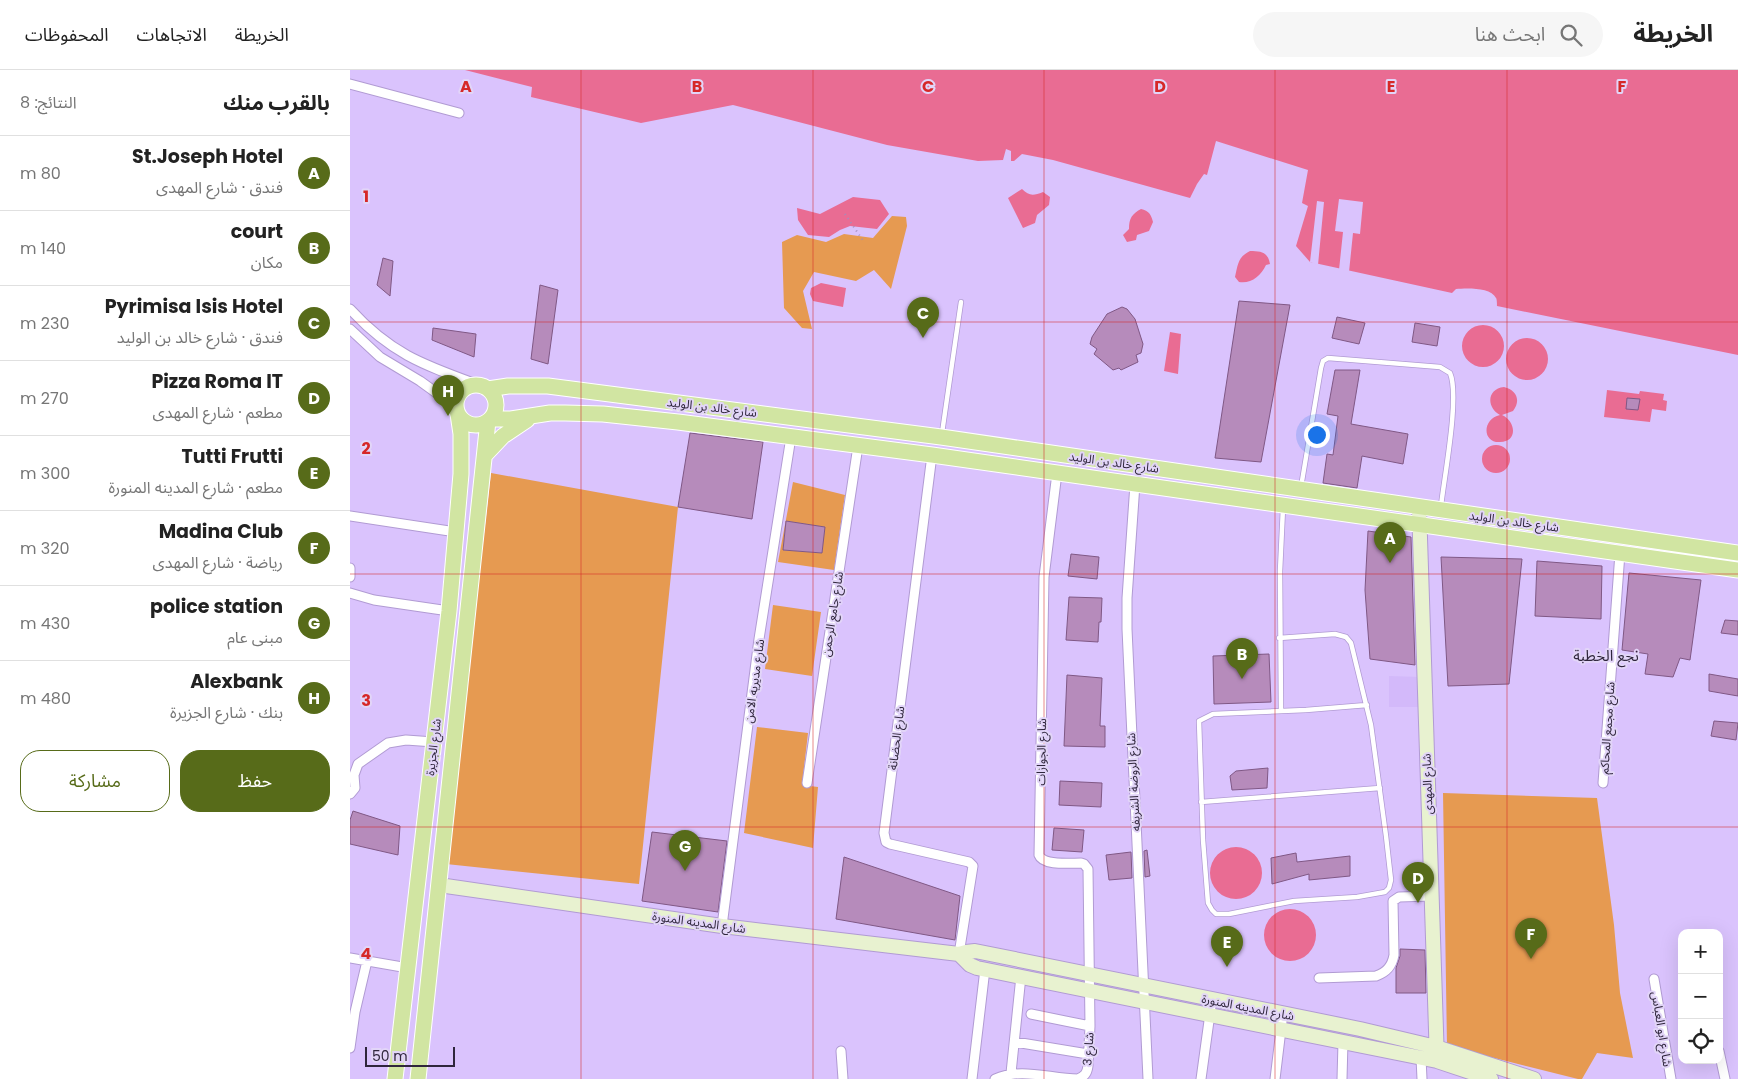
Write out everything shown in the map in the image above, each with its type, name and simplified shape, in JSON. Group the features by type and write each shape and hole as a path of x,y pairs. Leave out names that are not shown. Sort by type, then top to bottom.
{"main road":[{"path":"469,387 484,387 496,400 495,414 490,420 475,425 462,419 457,410 457,400 463,390 469,387"},
{"name":"شارع خالد بن الوليد","path":"484,387 558,387 941,437 1738,553"},
{"name":"شارع الجزيرة","path":"395,1079 449,611 461,459 457,410"},
{"name":"شارع خالد بن الوليد","path":"490,420 511,420 564,413 631,417 932,455 1738,570"},
{"path":"486,454 513,428 535,416"},
{"name":"شارع الجزيرة","path":"418,1079 490,420"},
{"path":"1299,507 1301,490"},
{"name":"شارع المهدى","path":"1419,507 1418,524 1436,1054"},
{"path":"415,896 426,901 438,885 429,868 418,868"},
{"name":"شارع المدينه المنورة","path":"438,885 722,926 959,954 975,952 1283,1013 1534,1079"},
{"name":"شارع المدينه المنورة","path":"959,954 970,965 1089,991 1421,1058 1436,1054 1491,1079"}],"street":[{"path":"350,84 459,113"},
{"name":"شارع خالد بن الوليد","path":"350,310 375,334 410,358 484,387"},
{"path":"350,329 380,356 420,381 457,410"},
{"name":"شارع مديريه الامن","path":"722,926 759,639 790,437"},
{"name":"شارع جامع الرحمن","path":"807,783 858,446"},
{"name":"شارع الحضانة","path":"932,455 884,833 886,842 890,844 971,863 973,869 959,954"},
{"name":"شارع الجوازات","path":"1057,473 1044,577 1039,855 1046,862 1081,863 1088,869 1089,991"},
{"name":"شارع الروضة الشريفه","path":"1135,484 1127,598 1127,637 1148,1079"},
{"path":"350,516 456,532"},
{"name":"شارع مجمع المحاكم","path":"1603,783 1620,553"},
{"path":"350,568 350,577"},
{"path":"350,593 374,600 449,611"},
{"path":"350,794 355,788 354,775 358,764 388,743 406,740 434,742"},
{"path":"1319,978 1376,976 1383,974 1393,962 1394,955 1393,901 1399,897 1431,896"},
{"path":"350,958 408,968"},
{"path":"350,1048 367,961"},
{"path":"972,1079 985,969"},
{"path":"1011,1073 1021,976"},
{"name":"شارع ابو العباس","path":"1654,979 1671,1079"},
{"name":"شارع 3","path":"995,1079 1011,1073 1078,1079 1083,1076 1087,1072 1090,1026 1089,991"},
{"path":"1201,1079 1212,999"},
{"path":"1275,1079 1283,1013"},
{"path":"1031,1014 1090,1026"},
{"path":"1014,1042 1088,1054"},
{"path":"1342,1079 1343,1042"},
{"path":"841,1051 843,1079"},
{"path":"1421,1058 1422,1079"},
{"path":"1722,1064 1725,1079"}],"lane":[{"path":"941,437 961,302"},
{"path":"1301,490 1321,368 1325,359 1440,367 1450,373 1453,386 1440,510"},
{"path":"1280,711 1279,638 1283,505"},
{"path":"1279,638 1335,634 1346,637 1351,643 1367,705 1371,725 1391,880 1388,891 1357,897 1294,901 1229,914 1216,914 1208,903 1199,721 1213,714 1367,705"},
{"path":"1202,802 1380,788"}],"path":[{"path":"845,214 864,242"}],"shaded area":[{"path":"465,70 1738,70 1738,355 1497,306 1493,294 1484,290 1456,289 1452,293 1310,262 1296,246 1308,206 1302,203 1308,170 1216,141 1207,175 1204,174 1190,198 1053,160 1022,154 1014,161 1011,161 1011,151 1006,149 1003,160 978,161 887,145 733,105 641,123 531,97 532,87"},
{"path":"1022,189 1034,195 1043,192 1050,197 1049,205 1037,215 1035,223 1023,228 1008,198"},
{"path":"853,197 880,200 889,214 877,229 850,226 829,237 808,235 798,220 797,208 820,214"},
{"path":"1141,209 1149,213 1153,222 1149,231 1137,235 1136,240 1127,242 1123,235 1129,229 1132,217"},
{"path":"892,216 906,217 907,226 891,289 874,270 856,281 814,272 803,291 812,329 802,328 784,308 782,242 797,235 826,242 844,234 873,238"},
{"path":"1250,251 1263,253 1268,257 1270,264 1266,265 1255,278 1248,282 1239,282 1235,277 1238,265 1241,258"},
{"path":"821,283 846,288 843,307 813,301 810,294 811,288"},
{"path":"1479,325 1487,325 1498,331 1504,346 1498,361 1487,367 1479,367 1468,361 1462,350 1462,342 1468,331"},
{"path":"1170,332 1181,334 1178,374 1164,371"},
{"path":"1523,338 1531,338 1542,344 1548,359 1542,374 1531,380 1523,380 1512,374 1506,363 1506,355 1512,344"},
{"path":"1504,387 1515,393 1517,403 1513,411 1502,415 1510,422 1513,431 1510,439 1500,442 1490,439 1486,430 1490,421 1500,415 1492,408 1490,399 1494,391"},
{"path":"1607,390 1639,394 1640,391 1664,394 1663,400 1667,401 1666,411 1652,409 1650,422 1604,417"},
{"path":"1496,445 1506,449 1510,459 1506,469 1496,473 1486,469 1482,459 1486,449"},
{"path":"491,473 678,507 639,884 446,864"},
{"path":"793,482 845,495 834,570 778,562","holes":["786,521 824,527 822,553 783,550"]},
{"path":"773,605 821,612 812,676 765,669"},
{"path":"1389,676 1421,677 1423,707 1389,707"},
{"path":"757,727 808,733 802,785 818,787 813,848 744,833"},
{"path":"1443,793 1597,798 1614,925 1620,993 1633,1058 1597,1053 1582,1079 1578,1079 1447,1046"},
{"path":"1231,847 1241,847 1255,854 1262,868 1262,878 1255,892 1241,899 1231,899 1221,895 1214,888 1210,878 1210,868 1214,858 1221,851"},
{"path":"1285,909 1295,909 1309,916 1316,930 1316,940 1309,954 1295,961 1285,961 1275,957 1268,950 1264,940 1264,930 1268,920 1275,913"}],"pier":[{"path":"1339,199 1363,202 1360,234 1353,233 1349,272 1339,270 1343,232 1335,231"},
{"path":"1317,201 1324,202 1318,265 1310,262"}],"building":[{"path":"383,258 393,261 390,296 377,285"},
{"path":"540,285 558,290 548,364 531,359"},
{"path":"1239,301 1290,305 1261,462 1215,458"},
{"path":"1122,307 1127,309 1135,319 1143,344 1141,353 1136,355 1138,362 1121,370 1119,368 1113,370 1094,354 1097,349 1090,344 1092,337 1107,314"},
{"path":"1337,317 1365,323 1359,344 1332,338"},
{"path":"1415,323 1440,327 1437,346 1412,342"},
{"path":"433,328 476,334 474,357 432,340"},
{"path":"1335,370 1360,370 1351,424 1408,434 1403,464 1362,456 1357,488 1323,483 1327,454 1333,455 1338,416 1327,414"},
{"path":"1627,398 1640,399 1638,410 1626,409"},
{"path":"690,433 763,442 752,519 678,507"},
{"path":"786,521 825,527 822,553 783,550"},
{"path":"1368,531 1411,537 1415,665 1370,659 1365,590"},
{"path":"1071,554 1099,557 1097,579 1068,576"},
{"path":"1441,557 1522,559 1509,684 1448,686"},
{"path":"1537,561 1602,566 1601,619 1535,616"},
{"path":"1629,573 1701,580 1690,660 1680,658 1673,677 1645,674 1648,654 1622,650"},
{"path":"1069,597 1102,598 1098,642 1066,640"},
{"path":"1725,620 1738,621 1738,635 1721,633"},
{"path":"1269,654 1271,702 1214,704 1213,656"},
{"path":"1709,674 1738,679 1738,696 1709,691"},
{"path":"1067,675 1102,678 1100,726 1105,726 1105,747 1064,746"},
{"path":"1714,721 1738,723 1736,740 1711,736"},
{"path":"1268,768 1267,788 1232,790 1230,776 1236,771"},
{"path":"1060,781 1102,783 1101,807 1059,805"},
{"path":"353,811 400,826 398,855 350,844 350,820"},
{"path":"1054,828 1084,830 1082,852 1052,850"},
{"path":"652,832 727,841 718,912 642,901"},
{"path":"1147,850 1150,876 1145,877 1144,851"},
{"path":"1131,852 1132,878 1109,880 1106,855"},
{"path":"1296,853 1297,862 1350,856 1350,876 1309,880 1309,874 1272,884 1271,858"},
{"path":"844,857 960,896 955,940 836,919"},
{"path":"1400,949 1425,950 1426,993 1396,993 1396,968"}],"place":[{"name":"Pyrimisa Isis Hotel","path":"923,338"},
{"name":"Alexbank","path":"448,416"},
{"name":"St.Joseph Hotel","path":"1390,563"},
{"name":"court","path":"1242,679"},
{"name":"police station","path":"685,871"},
{"name":"Pizza Roma IT","path":"1418,903"},
{"name":"Madina Club","path":"1531,959"},
{"name":"Tutti Frutti","path":"1227,967"}],"district":[{"name":"نجع الخطبة","path":"1606,655"}]}
